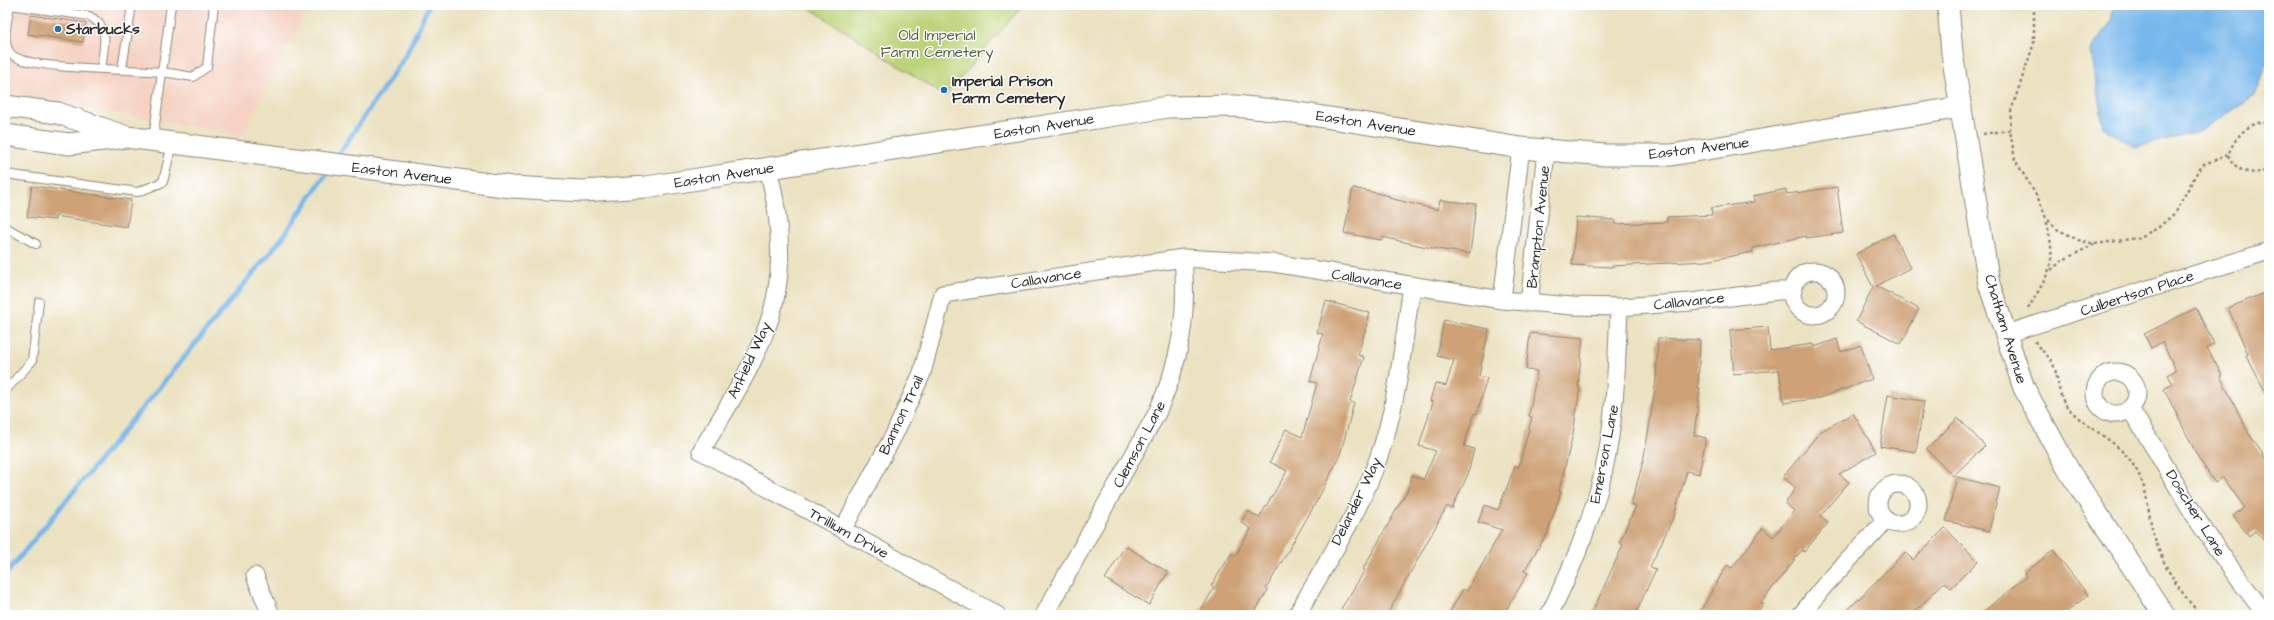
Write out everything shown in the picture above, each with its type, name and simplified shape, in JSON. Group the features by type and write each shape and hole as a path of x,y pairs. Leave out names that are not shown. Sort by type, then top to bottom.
{"street":[{"name":"Chatham Avenue","path":"1948,5 1952,53 1989,284 2024,388 2069,471 2164,615"},
{"name":"Easton Avenue","path":"5,106 58,113 127,137 512,187 582,191 646,187 1168,107 1235,106 1292,112 1546,152 1606,155 1671,154 1961,107"},
{"name":"Easton Avenue","path":"5,135 69,144 127,137"},
{"name":"Brampton Avenue","path":"1502,300 1521,148"},
{"name":"Brampton Avenue","path":"1529,303 1546,152"},
{"name":"Anfield Way","path":"702,451 748,371 768,326 778,286 780,244 776,202 768,168"},
{"name":"Culbertson Place","path":"2006,334 2269,251"},
{"name":"Callavance","path":"943,294 1183,258 1273,264 1529,303 1619,307 1691,302 1777,291 1793,291"},
{"name":"Clemson Lane","path":"1044,615 1157,413 1170,386 1179,354 1185,317 1183,258"},
{"name":"Delander Way","path":"1297,615 1360,502 1378,459 1393,409 1412,286"},
{"name":"Bannon Trail","path":"843,529 895,433 922,372 943,294"},
{"name":"Emerson Lane","path":"1549,615 1567,579 1594,509 1608,450 1616,391 1619,307"},
{"name":"Doscher Lane","path":"2130,409 2159,452 2195,516 2266,615"},
{"name":"Trillium Drive","path":"702,451 997,615"},
{"path":"1801,615 1824,586 1886,521"},
{"path":"255,576 271,615"}],"lane":[{"path":"102,69 104,35 103,26 98,20 89,16 10,5 5,44 13,55 29,61 102,69 162,72 193,77 207,68 214,5"},
{"path":"122,69 132,5"},
{"path":"5,174 138,192 163,182 162,72 171,5"},
{"path":"5,227 36,244"},
{"path":"5,391 32,361 39,302"}],"path":[{"path":"2034,5 2034,43 2011,111 2010,130 2015,160 2038,198 2046,218 2052,242 2050,270"},
{"path":"2201,615 2182,595 2163,562 2153,530 2147,493 2136,470 2123,450 2078,417 2065,404 2052,362 2036,343 2026,312 2050,270 2063,260 2095,244 2138,238 2158,228 2176,212 2196,174 2204,164 2228,155 2236,137 2243,131 2259,122 2269,122"},
{"path":"1966,137 2010,130"},
{"path":"2228,155 2232,164 2245,172 2254,173 2269,169"},
{"path":"2046,218 2067,235 2078,240 2095,244"}],"shaded area":[{"path":"5,5 310,5 242,135 5,94"}],"green space":[{"name":"Old Imperial Farm Cemetery","path":"805,5 1023,5 945,96"}],"water":[{"path":"2114,5 2264,5 2269,17 2269,58 2255,96 2199,132 2135,147 2103,127 2091,50 2111,22"}],"building":[{"path":"31,15 86,23 83,42 28,34"},
{"path":"32,186 131,200 127,227 55,216 55,220 27,217"},
{"path":"1837,187 1843,233 1806,238 1806,236 1753,248 1753,252 1706,261 1612,267 1572,265 1576,217 1615,220 1615,224 1667,222 1667,217 1712,215 1711,208 1754,202 1753,196 1786,189 1787,194"},
{"path":"1353,188 1390,196 1389,198 1438,210 1440,200 1476,204 1470,254 1431,248 1382,237 1381,240 1344,233"},
{"path":"1893,234 1910,268 1876,286 1919,309 1901,344 1856,321 1873,287 1856,254"},
{"path":"2269,291 2269,399 2246,355 2248,354 2228,308"},
{"path":"1326,301 1370,313 1358,355 1364,357 1350,402 1354,403 1340,455 1318,499 1266,589 1268,590 1253,615 1198,615 1214,588 1211,586 1231,554 1235,556 1251,529 1241,522 1248,511 1259,518 1287,471 1270,462 1286,429 1302,437 1317,383 1310,381 1323,334 1317,333"},
{"path":"2196,308 2214,344 2207,348 2222,375 2220,376 2249,434 2269,463 2269,546 2255,531 2249,536 2233,516 2244,507 2223,477 2215,483 2198,457 2164,389 2173,384 2168,375 2176,370 2162,342 2151,348 2144,334"},
{"path":"1444,320 1489,329 1479,376 1487,378 1477,414 1474,413 1464,446 1474,449 1468,474 1452,509 1447,506 1387,615 1351,615 1341,609 1365,570 1363,569 1408,489 1412,475 1423,480 1436,451 1419,446 1433,402 1430,401 1435,383 1446,386 1454,360 1437,356"},
{"path":"1768,327 1770,350 1813,344 1814,347 1837,339 1841,352 1861,345 1872,379 1820,398 1784,403 1779,370 1734,374 1730,330"},
{"path":"1530,333 1583,338 1578,387 1580,387 1573,434 1559,491 1561,492 1547,534 1524,571 1528,573 1503,615 1448,615 1463,589 1467,591 1502,530 1478,522 1485,505 1498,510 1515,466 1519,467 1532,417 1529,416 1537,371 1526,370"},
{"path":"1658,338 1700,340 1698,388 1700,388 1694,435 1706,438 1699,474 1687,471 1674,516 1650,567 1656,569 1635,615 1591,615 1623,545 1619,543 1636,506 1631,505 1643,462 1649,428 1656,380"},
{"path":"1888,395 1924,401 1916,452 1880,446"},
{"path":"1853,413 1876,452 1839,474 1849,482 1820,516 1828,523 1804,552 1802,550 1761,603 1763,604 1756,615 1698,615 1727,565 1732,568 1763,528 1773,537 1794,511 1785,503 1796,488 1783,477 1820,432"},
{"path":"1958,418 1985,446 1953,476 1927,449"},
{"path":"1957,477 2000,488 1989,531 1946,521"},
{"path":"1945,528 1978,561 1951,588 1944,582 1912,615 1843,615 1905,552 1913,560"},
{"path":"1125,546 1168,572 1149,605 1105,579"},
{"path":"2053,550 2088,595 2063,615 1979,615 2026,577 2024,574"}],"waterway":[{"path":"336,158 406,55 429,5"},
{"path":"5,575 283,237 330,168"}],"place":[{"name":"Starbucks","path":"58,29"},
{"name":"Imperial Prison Farm Cemetery","path":"944,90"}]}
